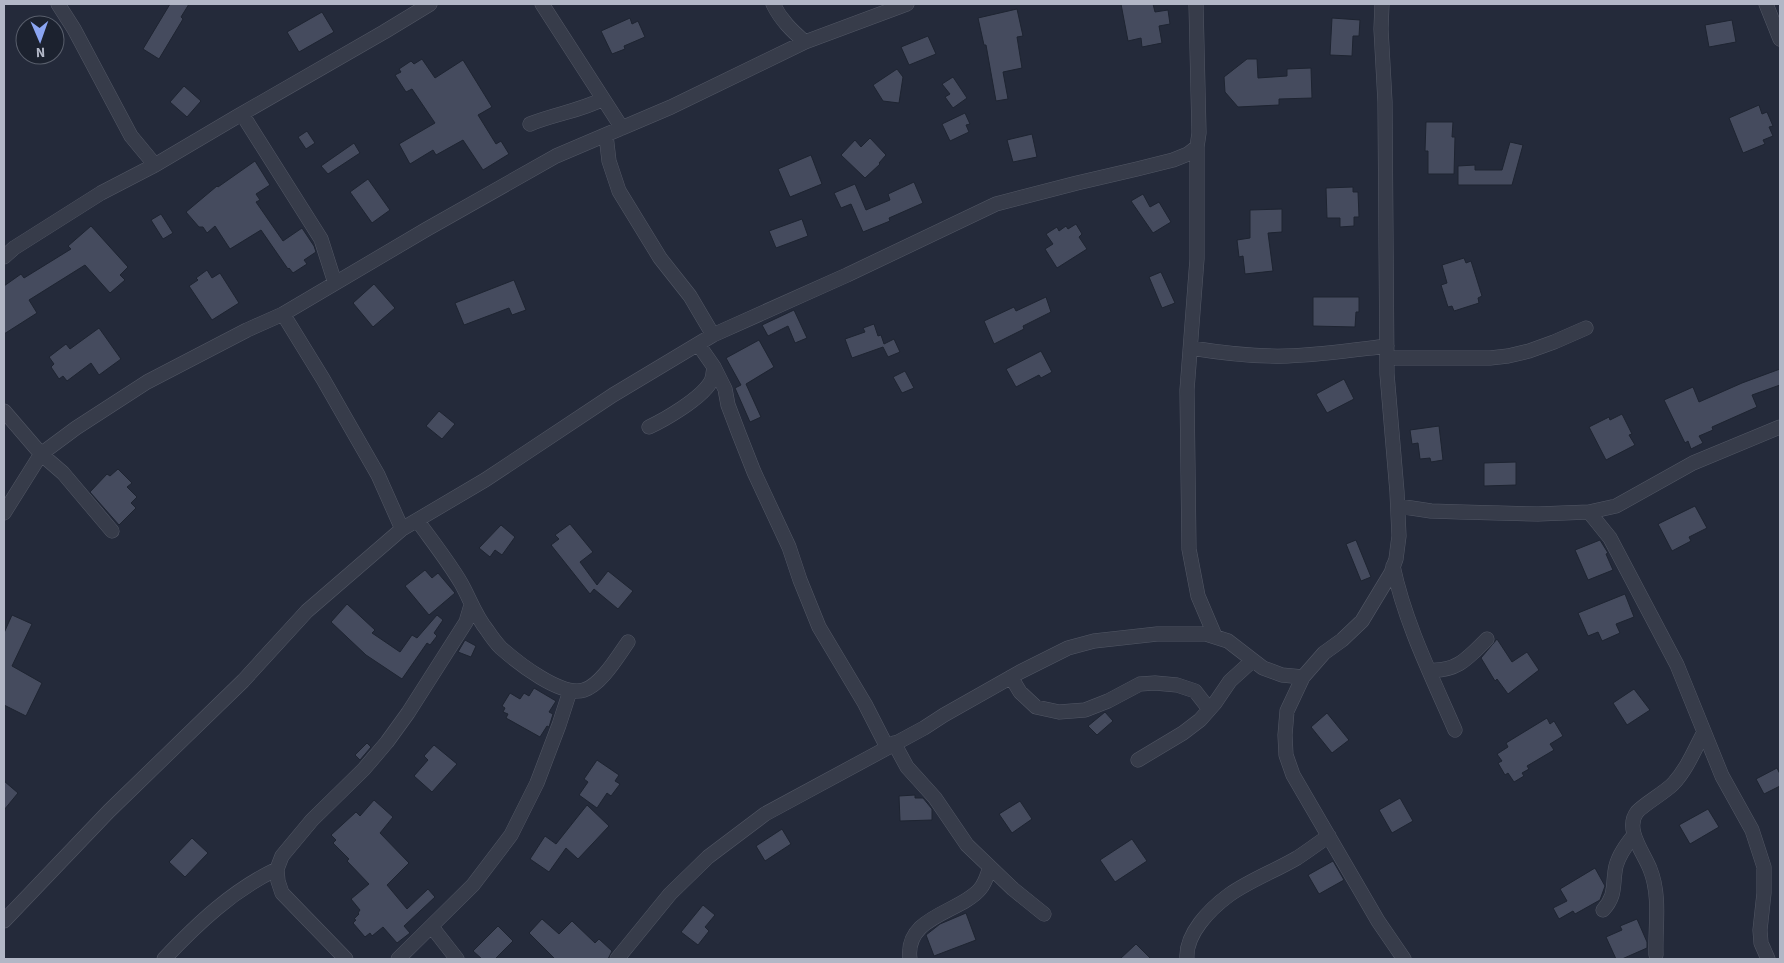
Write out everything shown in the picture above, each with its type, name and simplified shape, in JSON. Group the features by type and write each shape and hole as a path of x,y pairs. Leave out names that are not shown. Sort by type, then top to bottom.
{"street":[{"path":"58,4 79,37 130,136 155,165"},
{"path":"4,257 14,248 101,193 155,165 430,4"},
{"path":"542,4 622,128"},
{"path":"774,4 780,17 805,42"},
{"path":"4,513 42,454 76,428 147,382 247,330 283,314 556,156 671,107 805,42 907,4"},
{"path":"1196,4 1199,133 1197,147 1197,259 1187,390 1189,549 1198,596 1215,636"},
{"path":"1382,4 1380,28 1385,102 1387,352 1398,506 1398,536 1394,566 1362,620 1342,640 1324,653 1303,677 1288,711 1285,735 1286,755 1293,775 1378,922 1404,959"},
{"path":"1766,4 1780,39"},
{"path":"530,124 543,118 579,110 603,99"},
{"path":"242,114 321,240 335,283"},
{"path":"606,134 609,161 619,192 656,252 690,296 713,335"},
{"path":"4,921 108,811 243,681 307,612 402,529 485,480 614,395 713,335 847,275 996,204 1077,182 1137,170 1173,160 1188,154 1197,147"},
{"path":"283,314 378,475 402,529"},
{"path":"1191,348 1246,355 1285,356 1387,352 1490,358 1508,356 1554,342 1586,328"},
{"path":"698,344 714,367 725,389 728,405 754,472 789,547 819,627 865,704 890,745 935,798 967,845 1013,889 1044,914"},
{"path":"649,427 678,411 698,395 710,382 714,367"},
{"path":"4,411 42,454 63,473 112,531"},
{"path":"1398,506 1431,511 1461,512 1538,514 1589,512 1616,506 1694,463 1780,427"},
{"path":"1589,512 1610,538 1677,666 1722,776 1752,830 1764,867 1764,893 1760,930 1761,943 1768,959"},
{"path":"417,520 461,583 471,605 485,628 501,647 548,682 570,691 584,690 596,682 628,642"},
{"path":"1394,566 1397,584 1429,670 1455,730"},
{"path":"346,959 282,892 278,881 277,868 282,856 312,820 364,770 403,721 466,622 471,605"},
{"path":"617,959 670,894 708,857 764,814 924,728 1011,677 1068,648 1094,641 1157,634 1206,634 1228,641 1263,668 1282,675 1303,677"},
{"path":"1429,670 1451,669 1464,661 1487,639"},
{"path":"1138,760 1183,733 1200,720 1230,681 1252,661"},
{"path":"1011,677 1020,692 1036,707 1060,712 1085,710 1108,701 1140,684 1155,683 1177,685 1195,691 1209,709"},
{"path":"398,959 473,885 511,835 537,783 570,691"},
{"path":"1656,956 1656,885 1634,835 1634,821 1637,812 1674,783 1690,759 1704,732"},
{"path":"1603,910 1613,894 1619,856 1634,835"},
{"path":"1187,959 1186,951 1193,932 1206,916 1230,895 1297,857 1329,836"},
{"path":"910,959 910,944 915,935 928,921 979,890 986,880 990,867"},
{"path":"164,959 205,918 230,897 277,868"},
{"path":"432,927 457,959"}],"building":[{"path":"170,4 189,4 181,17 183,19 159,59 143,49"},
{"path":"1121,4 1153,4 1155,12 1168,10 1170,24 1159,26 1162,43 1142,47 1141,38 1128,41"},
{"path":"1017,9 1023,36 1017,37 1022,68 1003,72 1008,99 996,101 986,45 984,45 978,18"},
{"path":"322,12 334,32 299,52 287,32"},
{"path":"630,18 632,24 638,21 645,37 624,46 625,49 612,54 601,31"},
{"path":"1332,18 1360,20 1359,36 1353,36 1352,56 1330,55"},
{"path":"1732,20 1736,42 1709,47 1705,25"},
{"path":"928,36 936,54 909,65 901,47"},
{"path":"422,59 435,78 463,60 492,107 478,115 496,144 501,141 509,154 483,170 463,140 436,155 433,150 410,164 399,144 435,123 412,89 406,92 395,75 401,72 399,69 411,61 414,64"},
{"path":"1247,59 1257,59 1258,78 1287,76 1287,69 1311,68 1312,98 1279,99 1279,105 1238,107 1225,92 1224,77"},
{"path":"897,69 903,77 899,103 883,101 873,85"},
{"path":"953,77 967,98 953,108 945,97 950,94 942,84"},
{"path":"184,86 201,101 187,117 170,102"},
{"path":"1759,105 1762,114 1767,112 1773,126 1769,127 1773,136 1763,140 1765,144 1743,153 1729,118"},
{"path":"965,113 970,124 966,125 969,132 950,141 942,124"},
{"path":"1426,122 1453,122 1452,137 1455,137 1454,174 1428,174 1428,151 1425,151"},
{"path":"307,131 315,143 306,149 298,137"},
{"path":"1032,134 1037,157 1013,162 1007,140"},
{"path":"870,138 886,155 880,164 865,178 841,155 855,140 861,147"},
{"path":"1510,142 1523,145 1512,185 1458,185 1458,166 1475,165 1475,170 1502,170"},
{"path":"354,143 360,153 328,174 321,166"},
{"path":"811,155 822,184 790,197 778,169"},
{"path":"255,161 270,185 256,194 260,200 256,202 283,241 302,228 314,246 316,252 304,260 307,264 293,273 288,269 261,230 230,249 215,226 207,233 186,212 217,186"},
{"path":"368,179 390,210 372,223 350,192"},
{"path":"914,182 923,203 889,218 890,221 863,232 851,204 841,208 834,193 855,184 866,210 890,200 888,194"},
{"path":"1353,187 1353,192 1358,192 1359,217 1354,217 1354,226 1340,227 1340,218 1327,218 1326,188"},
{"path":"1143,194 1150,207 1159,202 1171,222 1153,233 1131,201"},
{"path":"1282,209 1282,232 1268,233 1273,271 1245,274 1243,256 1239,257 1237,240 1250,238 1250,210"},
{"path":"161,214 173,233 163,239 151,220"},
{"path":"802,219 808,236 776,248 769,231"},
{"path":"1076,224 1082,234 1079,237 1087,249 1057,268 1045,249 1053,244 1046,234 1057,227 1059,231 1066,226 1068,229"},
{"path":"91,226 128,267 120,275 125,280 110,293 85,265 29,300 37,313 4,334 4,286 21,274 24,278 71,249 68,246"},
{"path":"1464,258 1466,263 1471,261 1482,296 1478,298 1479,303 1454,311 1452,306 1448,307 1441,285 1447,283 1442,265"},
{"path":"207,270 212,278 220,273 239,303 212,320 189,286"},
{"path":"1161,272 1175,303 1162,308 1149,277"},
{"path":"514,280 526,310 512,315 509,308 464,325 455,303"},
{"path":"374,284 395,308 373,327 353,303"},
{"path":"1046,297 1051,312 1023,326 1024,329 994,344 984,321 1014,307 1016,311"},
{"path":"1313,297 1359,297 1359,312 1356,312 1355,327 1313,326"},
{"path":"794,310 807,338 795,343 788,326 768,336 762,325"},
{"path":"874,324 878,336 881,335 884,344 894,339 900,352 888,357 883,347 852,358 845,339 865,332 863,328"},
{"path":"99,328 121,359 99,375 91,363 67,381 63,376 59,379 51,367 54,364 49,357 66,344 70,349"},
{"path":"759,340 774,367 746,384 761,417 750,422 735,388 741,385 726,358"},
{"path":"1041,351 1052,372 1041,378 1039,375 1016,387 1006,369"},
{"path":"1780,369 1780,385 1752,395 1757,407 1712,427 1713,430 1699,436 1703,443 1691,449 1688,441 1685,443 1664,400 1693,387 1699,402"},
{"path":"905,371 914,388 902,393 893,377"},
{"path":"1344,379 1354,399 1327,413 1316,394"},
{"path":"439,411 455,424 442,439 426,426"},
{"path":"1622,414 1632,434 1629,435 1635,445 1606,460 1589,427 1609,417 1610,420"},
{"path":"1439,426 1443,460 1431,462 1430,458 1420,459 1418,443 1412,444 1410,430"},
{"path":"1516,462 1516,485 1484,486 1484,463"},
{"path":"118,469 132,483 127,487 137,497 131,503 136,508 119,525 90,492 107,474 110,476"},
{"path":"1695,506 1707,528 1689,537 1691,541 1672,551 1658,524"},
{"path":"570,524 593,552 580,562 597,585 608,571 633,591 618,609 594,589 590,594 551,545 559,539 555,535"},
{"path":"501,525 515,537 502,555 495,550 490,557 479,548"},
{"path":"1356,540 1371,577 1361,581 1346,544"},
{"path":"1600,540 1608,553 1606,554 1613,570 1588,580 1575,550"},
{"path":"425,570 432,578 438,573 455,593 429,615 405,586"},
{"path":"1625,594 1634,617 1616,624 1620,633 1602,641 1598,632 1588,636 1578,613"},
{"path":"347,604 375,630 372,633 400,652 412,635 417,638 437,615 443,620 434,633 437,636 430,645 427,643 402,679 366,655 331,622"},
{"path":"12,615 32,624 12,666 42,683 26,716 4,705 4,633"},
{"path":"1497,639 1512,662 1527,652 1539,670 1508,694 1497,679 1495,681 1481,658"},
{"path":"465,640 476,646 471,657 458,652"},
{"path":"534,688 556,701 549,712 553,714 549,727 547,726 540,737 506,718 508,714 503,712 505,708 502,706 510,693 520,699 524,693 529,696"},
{"path":"1634,689 1650,710 1627,725 1613,703"},
{"path":"1105,712 1113,721 1097,735 1088,726"},
{"path":"1327,713 1349,740 1332,753 1311,727"},
{"path":"1547,718 1550,724 1554,721 1563,736 1550,744 1554,750 1527,766 1529,769 1522,773 1524,776 1514,782 1508,773 1505,775 1498,763 1502,761 1497,754 1508,747 1506,743"},
{"path":"367,743 371,747 360,760 355,755"},
{"path":"434,745 457,764 432,792 414,776 428,760 424,756"},
{"path":"597,760 619,775 615,781 620,784 611,796 607,793 597,808 579,795 588,782 584,779"},
{"path":"1777,768 1780,774 1780,786 1764,794 1756,779"},
{"path":"4,781 18,793 4,810"},
{"path":"915,795 915,798 923,798 932,809 932,820 900,821 899,796"},
{"path":"1400,798 1413,821 1392,833 1379,810"},
{"path":"374,800 393,817 380,833 409,863 387,885 407,909 428,889 435,897 404,926 410,933 397,943 383,927 372,936 370,933 365,937 353,923 360,910 351,899 369,884 333,843 336,840 331,835 356,812 360,816"},
{"path":"1020,801 1032,819 1012,833 999,814"},
{"path":"587,805 609,826 578,859 566,848 549,872 530,859 545,836 556,844"},
{"path":"1708,809 1719,827 1690,844 1679,825"},
{"path":"782,829 791,844 765,861 756,846"},
{"path":"192,838 208,853 185,877 169,862"},
{"path":"1132,839 1147,861 1115,882 1100,860"},
{"path":"1333,861 1344,880 1319,894 1308,875"},
{"path":"1595,868 1605,886 1600,900 1575,914 1573,911 1559,919 1553,908 1567,901 1560,889"},
{"path":"703,905 715,915 705,927 709,931 698,945 681,932"},
{"path":"966,913 976,940 934,956 926,935 940,924"},
{"path":"542,919 559,934 572,921 595,943 599,939 612,951 608,959 555,959 529,933"},
{"path":"1637,919 1647,942 1647,948 1622,959 1616,959 1606,937 1622,930 1620,926"},
{"path":"498,926 513,941 495,959 482,959 473,951"},
{"path":"1136,944 1151,959 1120,959"}]}
